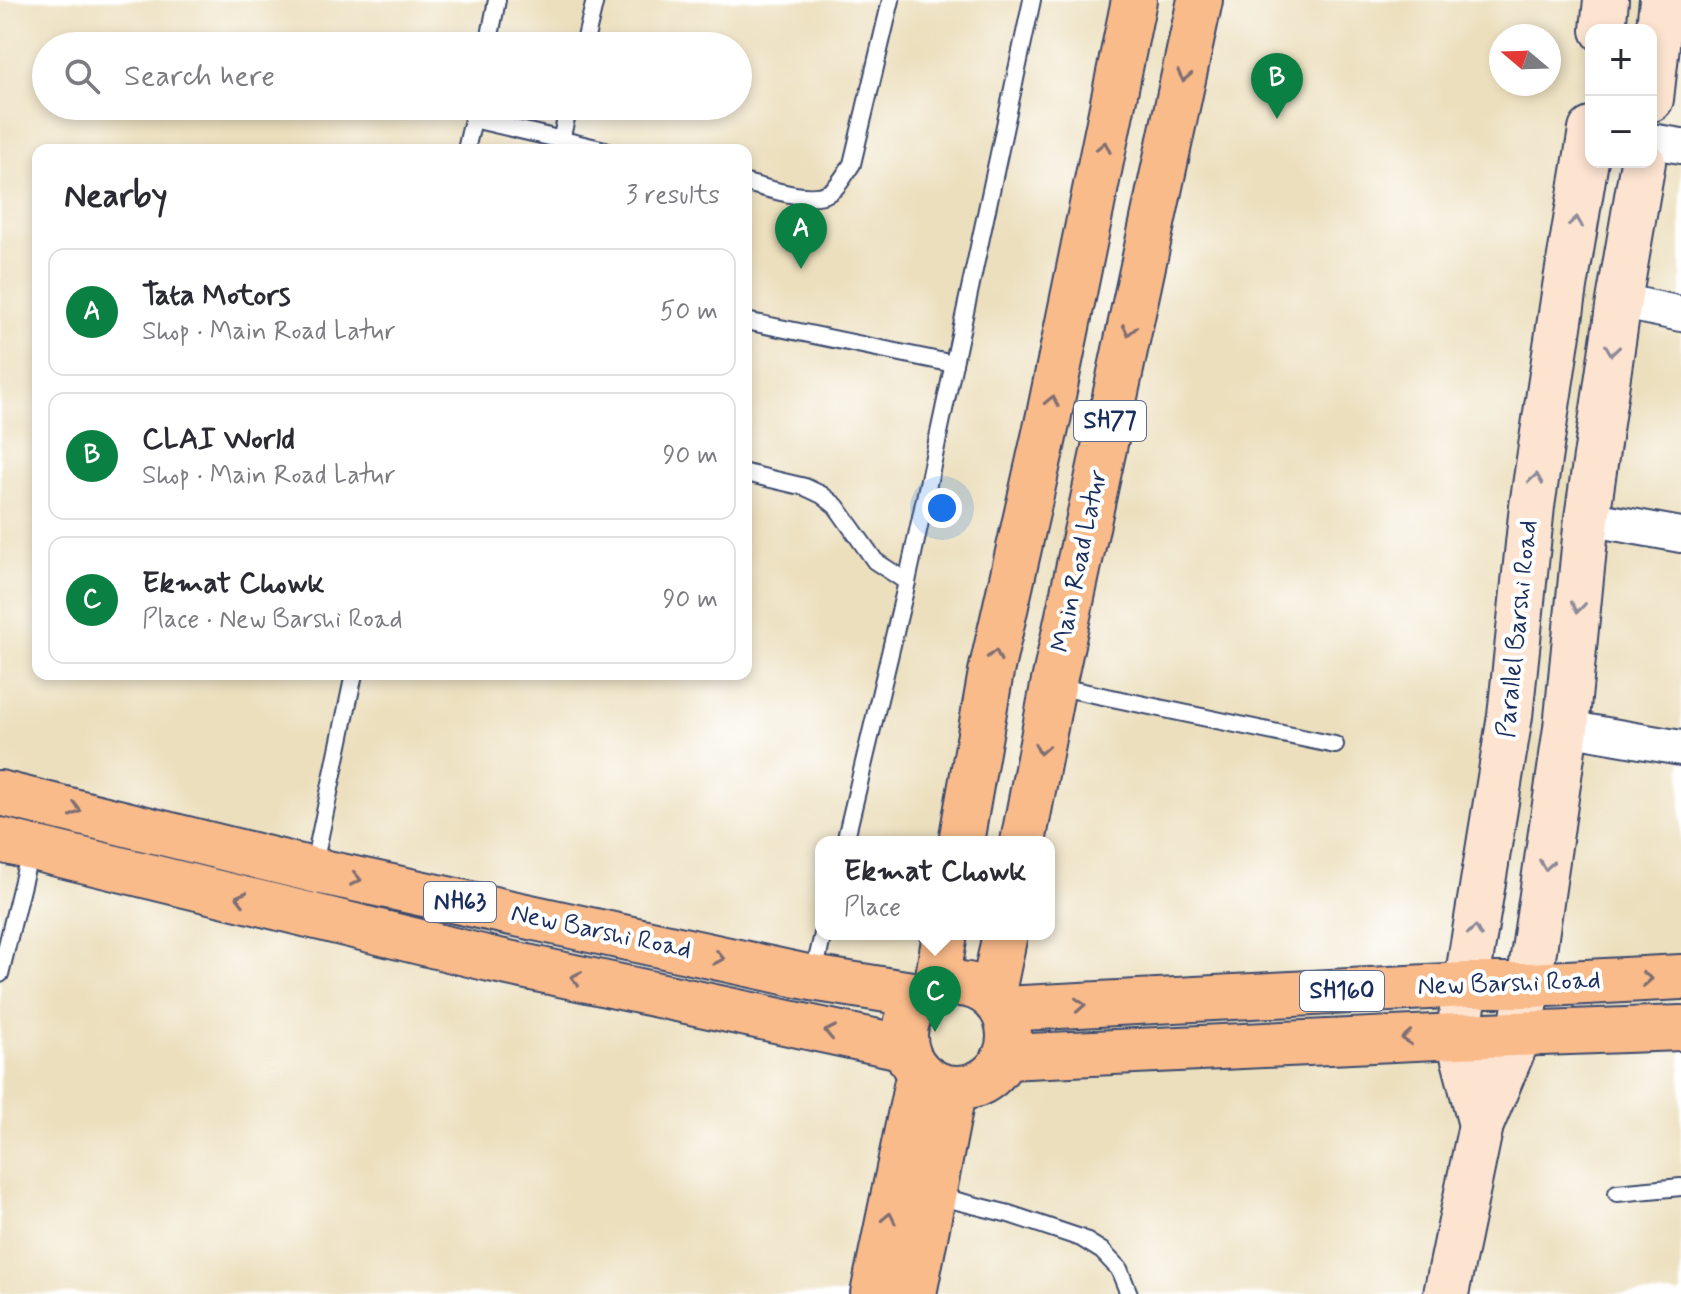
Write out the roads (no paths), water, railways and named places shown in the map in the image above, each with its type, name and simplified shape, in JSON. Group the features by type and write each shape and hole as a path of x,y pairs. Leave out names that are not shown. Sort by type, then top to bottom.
{"main road":[{"name":"SH77","path":"962,836 991,672 1049,415 1134,0"},
{"name":"Main Road Latur","path":"1024,836 1053,686 1200,0"},
{"name":"New Barshi Road","path":"0,793 124,822 490,959 926,1070"},
{"name":"New Barshi Road","path":"16,843 812,978 930,992"},
{"path":"914,1294 934,1195 926,1070 905,1034 914,1008 930,992 943,940"},
{"path":"926,1070 969,1087 984,1081 996,1071 1005,1057 1010,1033 997,1003 1004,940"},
{"name":"New Barshi Road","path":"997,1003 1681,977"},
{"name":"NH63","path":"930,992 950,984 965,984 980,989 997,1003"},
{"name":"New Barshi Road","path":"1005,1057 1681,1028"},
{"path":"873,1294 926,1070"}],"street":[{"path":"1604,24 1606,0"},
{"path":"1651,96 1662,0"},
{"path":"1657,142 1681,146"},
{"name":"Parallel Barshi Road","path":"1481,1125 1458,1036 1510,716 1532,506 1585,166"},
{"path":"1446,1294 1481,1125 1520,1033 1529,985 1566,728 1587,518 1642,168"},
{"path":"1619,301 1681,314"},
{"path":"1587,518 1681,535"},
{"path":"1566,728 1681,748"}],"lane":[{"path":"491,32 497,0"},
{"path":"587,32 595,0"},
{"path":"752,184 805,197 826,194 839,183 852,164 891,0"},
{"path":"846,836 907,582 1032,0"},
{"path":"467,144 472,120"},
{"path":"499,120 579,144"},
{"path":"561,140 566,120"},
{"path":"752,322 954,364"},
{"path":"752,474 805,487 822,495 836,506 875,561 907,582"},
{"path":"308,892 353,680"},
{"path":"1053,686 1335,745"},
{"path":"0,974 16,843"},
{"path":"812,978 822,940"},
{"path":"1617,1193 1681,1187"},
{"path":"934,1195 1009,1214 1081,1238 1102,1251 1119,1269 1129,1294"}],"place":[{"name":"CLAI World","path":"1277,119"},
{"name":"Tata Motors","path":"801,269"},
{"name":"Ekmat Chowk","path":"935,1032"}]}
